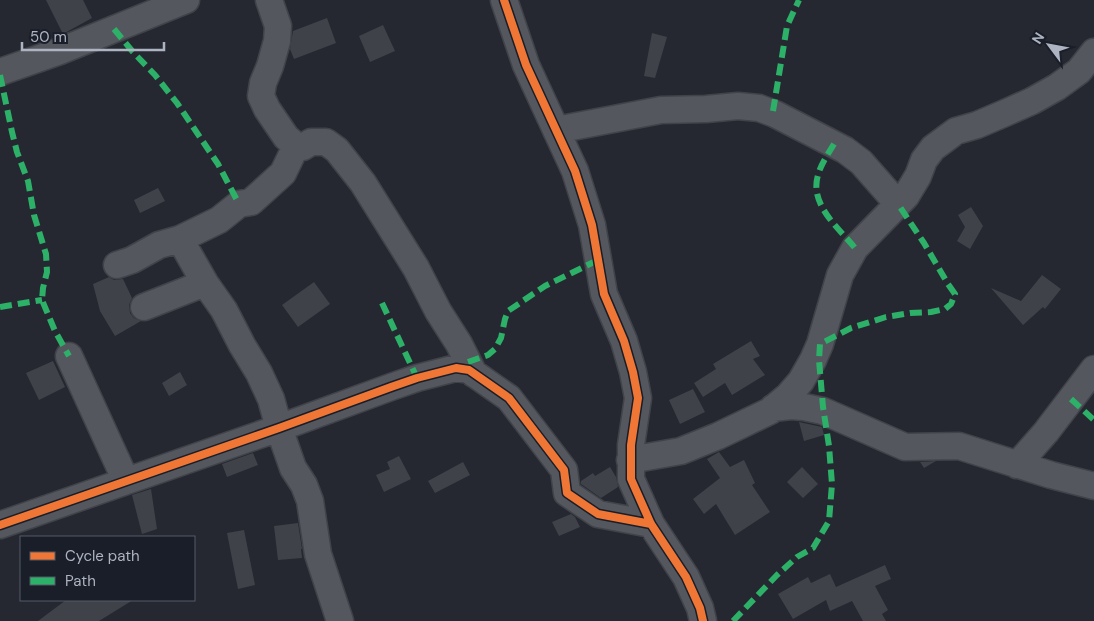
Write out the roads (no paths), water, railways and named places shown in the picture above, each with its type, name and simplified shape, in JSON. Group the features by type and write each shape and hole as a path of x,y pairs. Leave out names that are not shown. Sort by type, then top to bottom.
{"street":[{"path":"0,72 60,51 186,0"},
{"path":"269,0 278,26 277,41 263,82 261,96 267,109 286,137 296,146 303,147 311,142 326,142 337,150 364,183 416,268 474,374"},
{"path":"504,0 526,65 575,171 592,225 604,294 624,341 633,372 638,398 631,445 631,479 650,524 686,578 700,608 703,621"},
{"path":"630,460 681,451 718,436 773,408 788,396 801,381 813,360 820,344 840,275 855,248 906,196 918,176 924,160 934,148 956,131 976,125 1032,101 1079,71 1094,52"},
{"path":"556,130 661,110 738,106 759,108 775,114 845,150 861,162 898,204"},
{"path":"117,265 219,220 239,204 251,202 283,173 296,146"},
{"path":"180,238 205,283 224,310 271,400 278,428 293,468 304,485 310,501 318,554 340,621"},
{"path":"144,307 205,283"},
{"path":"69,356 126,481"},
{"path":"0,525 417,378 456,368 468,370 509,398 564,470 567,493 598,514 650,524"},
{"path":"1017,465 1046,432 1094,369"},
{"path":"773,408 804,406 823,411 905,447 959,446 1017,465 1094,486"}]}
